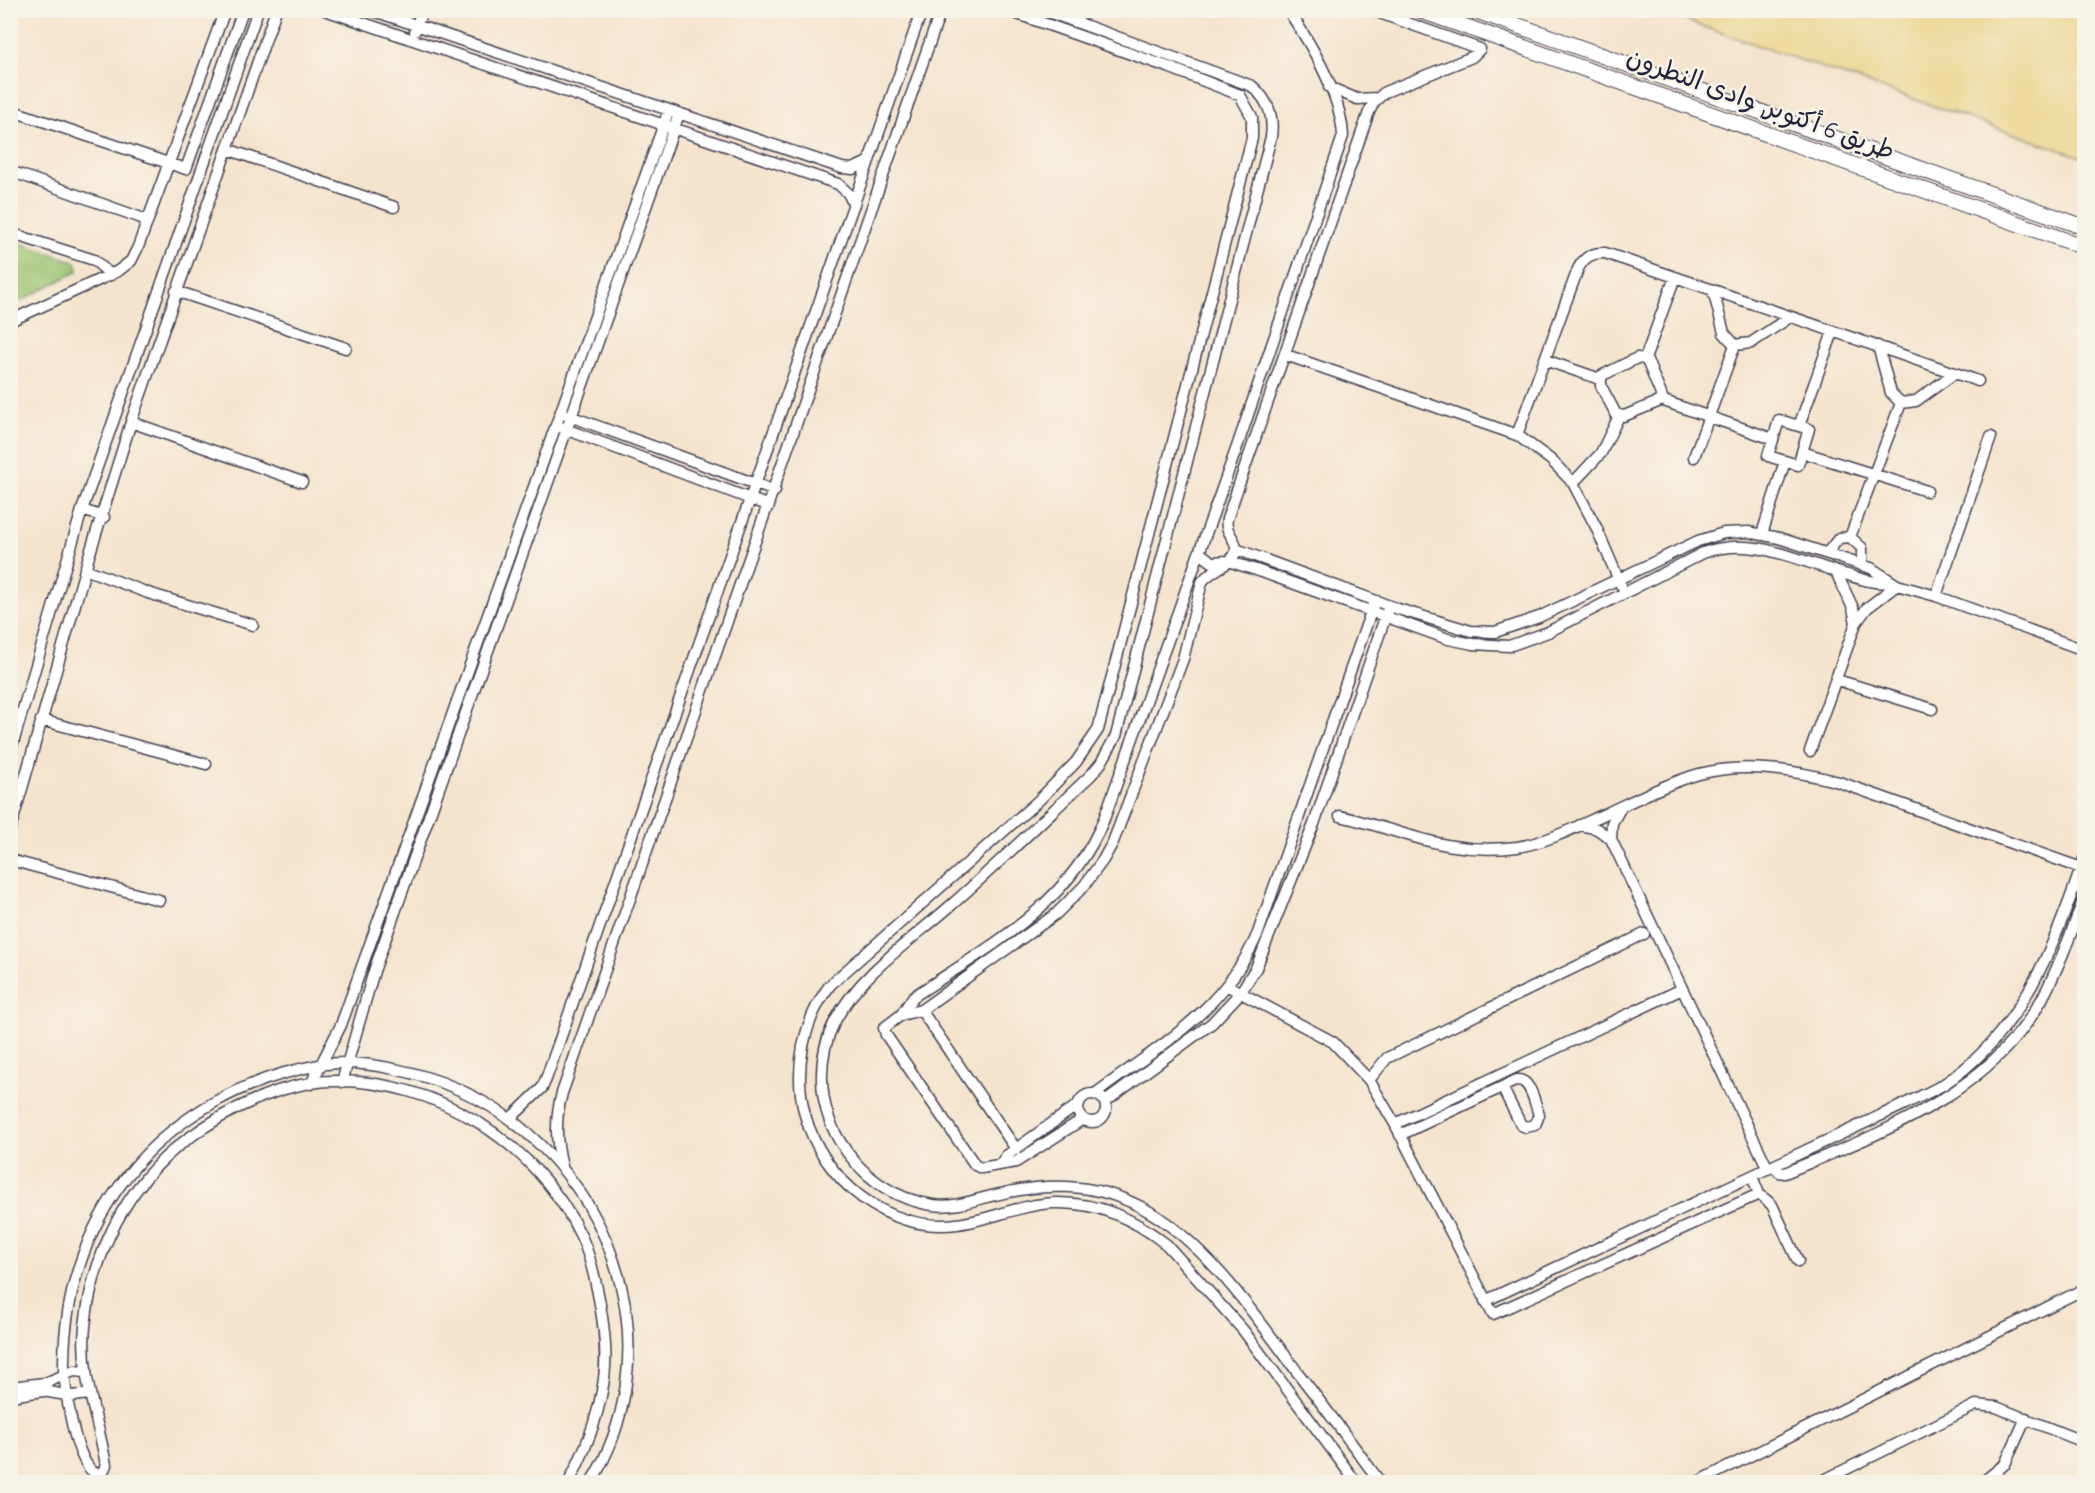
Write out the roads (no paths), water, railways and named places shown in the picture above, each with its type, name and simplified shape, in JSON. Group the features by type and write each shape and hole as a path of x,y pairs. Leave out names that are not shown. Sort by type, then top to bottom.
{"street":[{"path":"10,321 111,275 125,266 135,254 167,162 225,10"},
{"path":"10,110 186,169 243,10"},
{"path":"10,753 82,510 258,10"},
{"path":"10,830 131,423 276,10"},
{"path":"325,10 838,184 848,193 854,205"},
{"path":"371,10 399,15 417,26 842,168 853,169 868,162"},
{"path":"411,39 423,10"},
{"path":"510,1119 542,1088 922,10"},
{"path":"563,1168 556,1133 562,1093 775,491 941,10"},
{"path":"1006,10 1226,88 1245,101 1252,117 1252,138 1181,402 1100,723 1090,743 1076,762 1039,800 830,985 818,1003 806,1034 801,1063 802,1098 809,1127 823,1156 856,1193 886,1213 912,1223 959,1224 1039,1204 1073,1204 1104,1210 1139,1225 1160,1240 1244,1330 1356,1482"},
{"path":"1043,10 1241,80 1260,93 1271,114 1271,137 1116,736 1101,763 1009,853 854,992 831,1030 823,1059 822,1083 829,1119 843,1146 871,1179 895,1194 937,1206 953,1205 1028,1187 1074,1187 1106,1193 1136,1204 1170,1225 1244,1301 1380,1482"},
{"path":"900,1015 913,997 1050,901 1069,880 1089,851 1104,819 1239,444 1339,153 1343,129 1329,86 1310,46 1288,10"},
{"path":"1083,1119 1016,1162 984,1169 975,1165 886,1035 885,1025 900,1015 921,1010 1065,907 1103,860 1120,824 1182,659 1192,616 1205,576 1234,557 1236,549 1226,524 1369,112 1377,98 1391,89 1472,57 1480,49 1371,10"},
{"name":"طريق 6 أكتوبر, وادى النطرون","path":"1419,10 2085,247"},
{"name":"طريق 6 أكتوبر, وادى النطرون","path":"1474,10 2085,227"},
{"path":"392,33 399,15"},
{"path":"1329,86 1357,99 1377,98"},
{"path":"342,1082 374,971 566,415 674,112"},
{"path":"182,123 200,130"},
{"path":"227,149 394,207"},
{"path":"1339,153 1353,158"},
{"path":"10,171 147,220"},
{"path":"1329,181 1336,186 1344,187"},
{"path":"1312,230 1327,235"},
{"path":"10,233 94,260 111,275"},
{"path":"1305,250 1321,254"},
{"path":"1517,435 1578,269 1588,255 1605,253 1978,381"},
{"path":"1661,400 1662,394 1645,359 1675,276"},
{"path":"1713,290 1724,333 1736,345"},
{"path":"176,291 346,348"},
{"path":"1736,345 1751,343 1790,317"},
{"path":"1799,426 1833,332"},
{"path":"1694,457 1736,345"},
{"path":"1878,346 1891,393 1901,403"},
{"path":"1286,355 1517,435 1551,460 1573,483 1591,517 1624,594"},
{"path":"1619,416 1612,410 1600,379 1603,373 1637,358 1645,359"},
{"path":"1545,360 1600,379"},
{"path":"1901,403 1916,401 1956,373"},
{"path":"1573,483 1601,453 1619,416 1661,400 1773,439"},
{"path":"1850,537 1901,403"},
{"path":"566,415 775,491"},
{"path":"1779,420 1799,426 1809,429 1798,465 1768,456 1779,420"},
{"path":"131,423 302,482"},
{"path":"562,427 769,506"},
{"path":"310,1084 341,1025 562,427"},
{"path":"1936,596 1991,437"},
{"path":"1239,444 1252,448"},
{"path":"1802,452 1927,491"},
{"path":"1762,534 1785,461"},
{"path":"82,510 104,516"},
{"path":"1200,553 1212,562 1228,561 1371,611 1387,611 1457,628 1495,632 1539,617 1708,537 1735,532 1762,534 1827,553 1880,572 1893,583"},
{"path":"1827,553 1839,538 1850,537 1862,548 1862,566"},
{"path":"1236,549 1375,600 1387,611 1456,641 1509,646 1548,632 1703,553 1727,546 1758,548 1878,583 1893,583 1936,596 2085,650"},
{"path":"1256,570 1260,558"},
{"path":"86,569 253,626"},
{"path":"1836,572 1853,608 1856,623"},
{"path":"1139,574 1156,579"},
{"path":"1810,751 1856,623 1867,608 1893,583"},
{"path":"1000,1165 1016,1149 1078,1104 1085,1096 1095,1094 1191,1023 1228,986 1253,943 1375,600"},
{"path":"1105,1102 1200,1033 1225,1011 1241,992 1262,957 1323,798 1387,611"},
{"path":"1179,612 1192,616"},
{"path":"1837,680 1932,708"},
{"path":"41,720 206,764"},
{"path":"1340,816 1385,826 1431,844 1480,850 1534,843 1702,774 1758,769 1801,773 1839,782 2084,865 2028,993 2004,1029 1976,1059 1942,1085 1772,1168 1485,1301"},
{"path":"1307,793 1323,798"},
{"path":"1621,807 1612,823 1611,839 1682,990 1772,1168 1779,1172 1785,1173 1938,1103 1984,1070 2015,1038 2041,1001 2085,898"},
{"path":"1580,825 1597,829 1611,839"},
{"path":"10,860 159,900"},
{"path":"1369,1080 1387,1058 1644,934"},
{"path":"966,962 974,974"},
{"path":"1228,986 1333,1042 1369,1080 1395,1125 1492,1313 1497,1313 1759,1194"},
{"path":"1395,1125 1682,990"},
{"path":"921,1010 1016,1149"},
{"path":"569,1482 591,1437 603,1389 606,1338 593,1271 582,1237 555,1192 522,1156 479,1121 438,1101 386,1086 342,1082 310,1084 274,1093 238,1108 205,1126 174,1149 135,1192 104,1244 91,1286 85,1329 85,1372 106,1462 105,1469 97,1474 88,1469 73,1426 63,1376 64,1328 73,1283 88,1236 109,1200 132,1170 182,1122 245,1087 318,1065 376,1066 416,1073 447,1084 494,1106 540,1142 563,1168 604,1231 623,1294 629,1339 625,1395 607,1454 591,1482"},
{"path":"438,1101 447,1084"},
{"path":"1400,1135 1502,1087"},
{"path":"542,1088 562,1093"},
{"path":"1078,1104 1083,1119 1091,1122 1102,1118 1106,1110 1105,1102 1095,1094"},
{"path":"1752,1176 1759,1194 1772,1205 1798,1261"},
{"path":"88,1236 104,1244"},
{"path":"1698,1482 2085,1289"},
{"path":"1229,1313 1244,1301"},
{"path":"1244,1330 1258,1319"},
{"path":"10,1387 45,1383 74,1371 85,1372"},
{"path":"10,1396 49,1391 66,1395 89,1394"},
{"path":"1820,1482 1976,1405 1989,1405 2085,1442"},
{"path":"1983,1482 2005,1464 2026,1419"}]}
